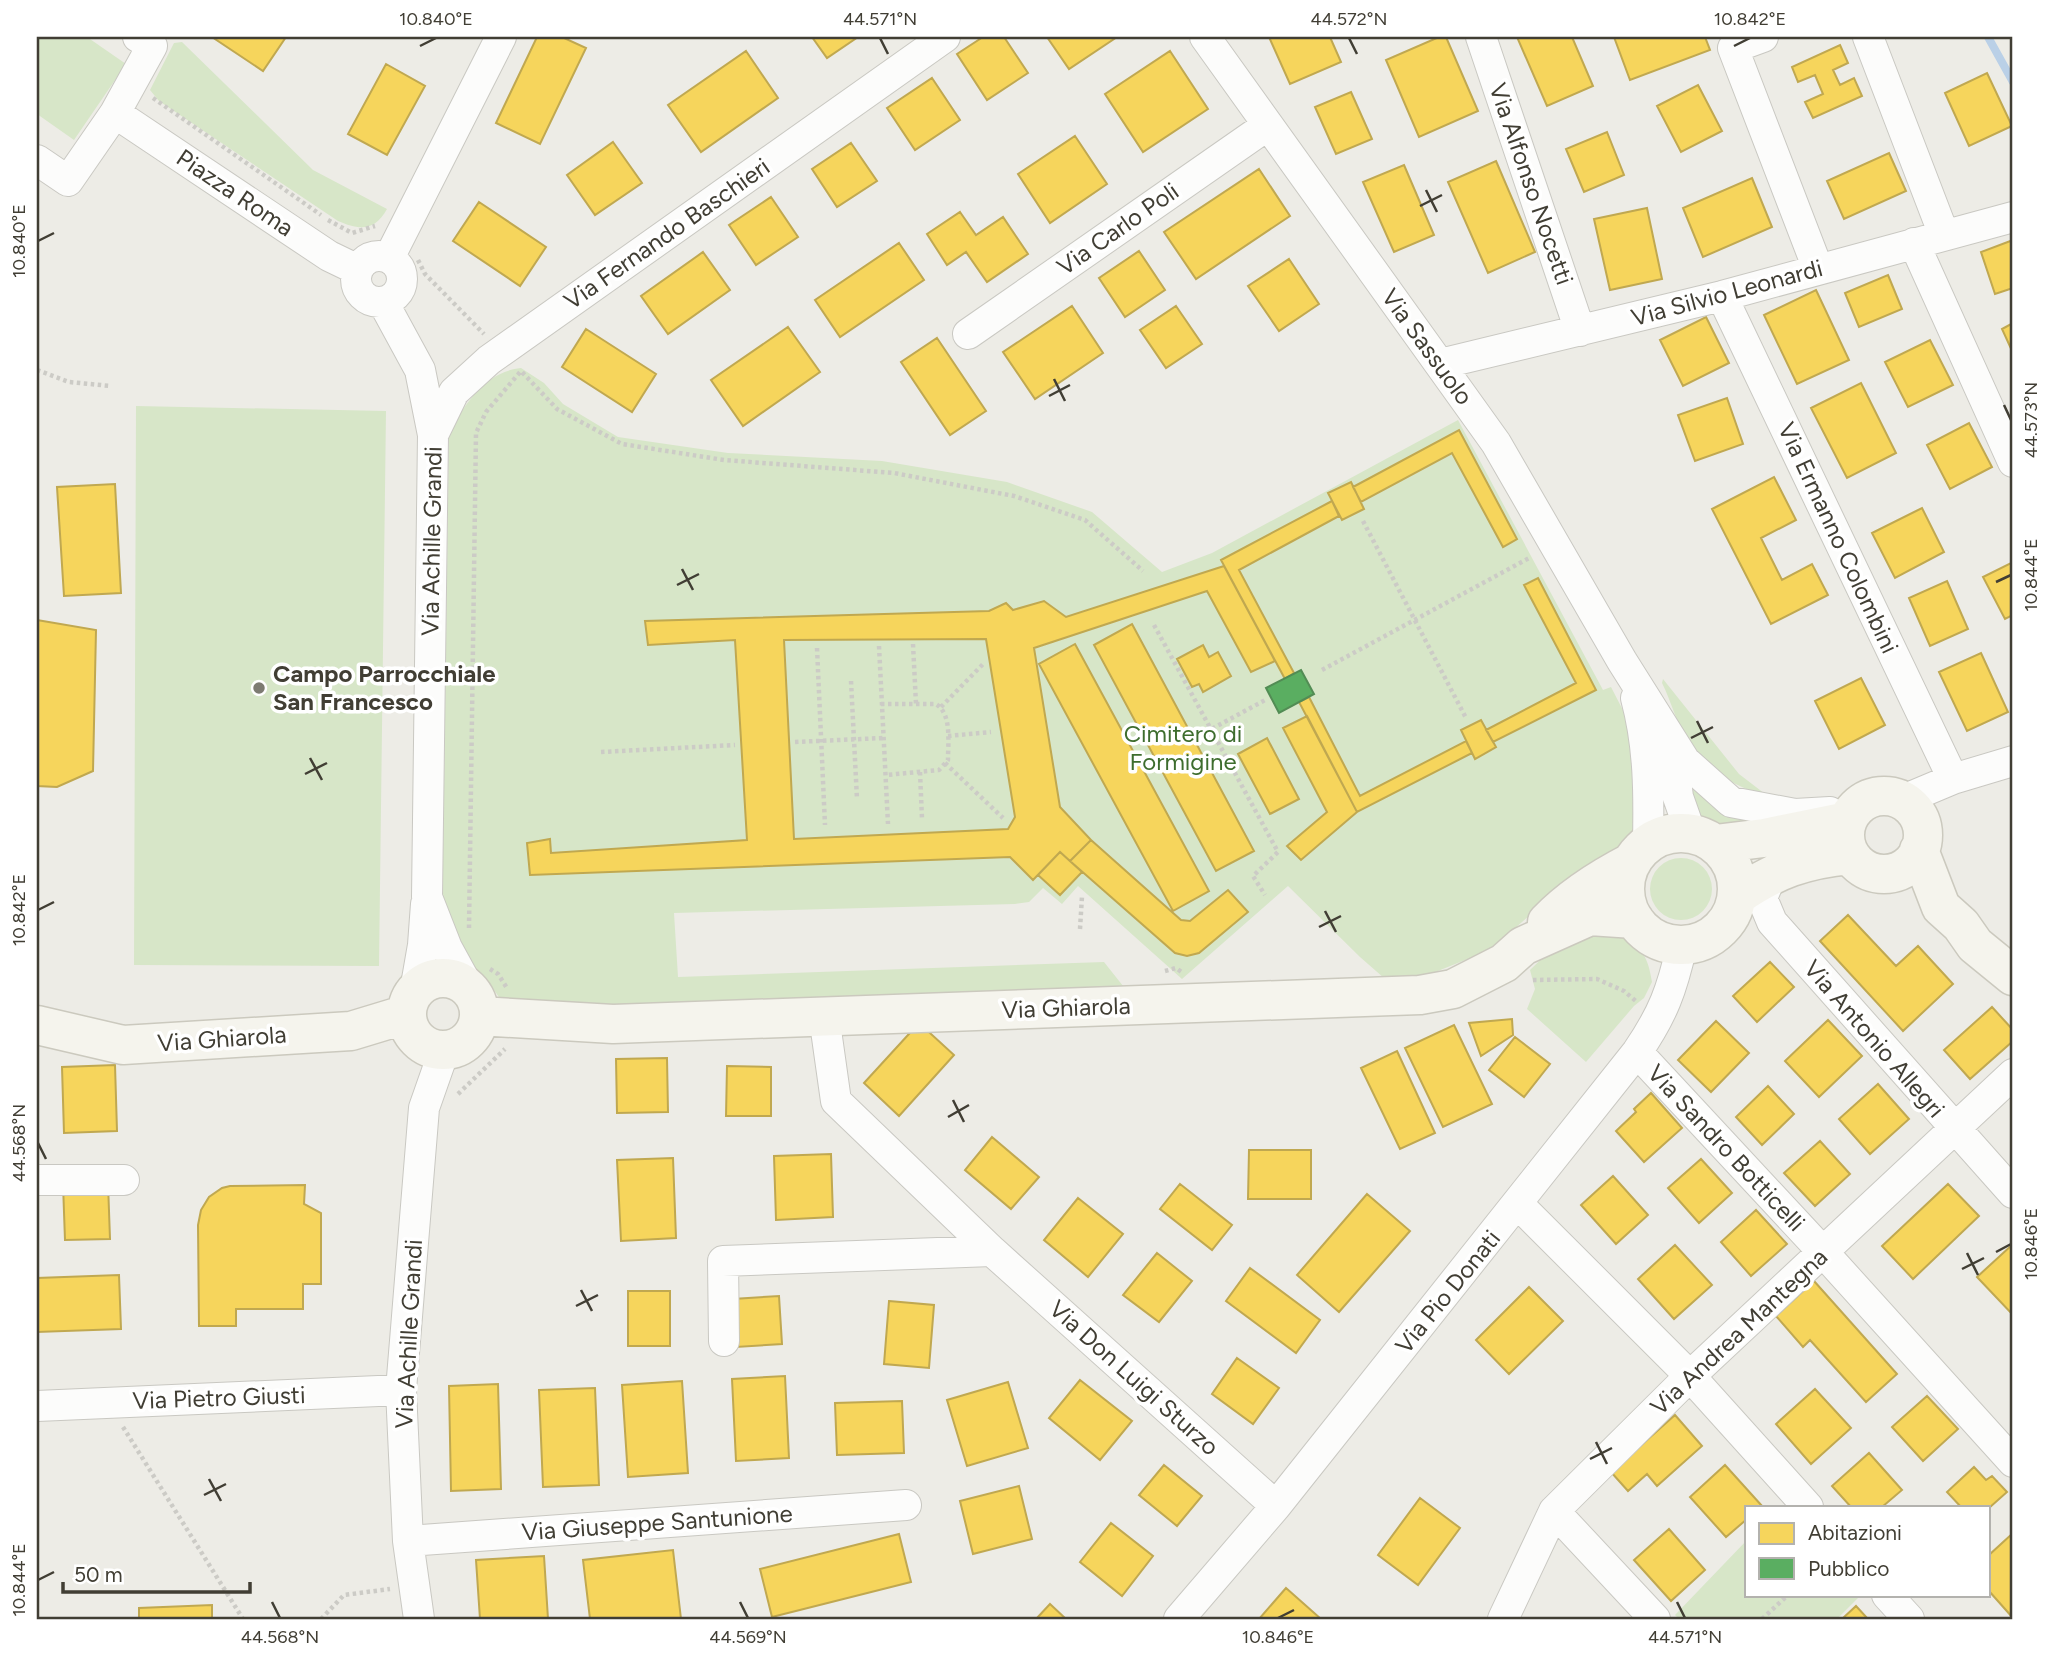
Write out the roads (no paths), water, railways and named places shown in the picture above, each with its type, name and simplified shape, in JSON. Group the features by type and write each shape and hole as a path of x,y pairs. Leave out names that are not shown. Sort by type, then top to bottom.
{"street":[{"path":"37,160 68,181 115,113 152,46 138,37"},
{"path":"389,258 501,37"},
{"name":"Via Sassuolo","path":"1205,37 1496,443 1628,671 1685,761 1731,802 1795,814 1857,839"},
{"name":"Via Alfonso Nocetti","path":"1481,37 1580,331"},
{"path":"1763,37 1733,48 1818,269"},
{"path":"1868,37 1944,235"},
{"name":"Via Fernando Baschieri","path":"433,435 454,392 489,360 926,42"},
{"name":"Piazza Roma","path":"115,113 329,256 358,270"},
{"name":"Via Carlo Poli","path":"968,334 1268,125"},
{"name":"Via Silvio Leonardi","path":"1440,365 1722,296 2013,217"},
{"path":"1914,243 2013,462"},
{"path":"382,256 389,258 399,268 402,282 396,295 383,302 363,296 356,284 358,270 368,259 382,256"},
{"name":"Via Ermanno Colombini","path":"1722,296 1953,779"},
{"name":"Via Achille Grandi","path":"383,302 420,370 433,435 427,897 447,948 477,990"},
{"name":"Via Sassuolo","path":"1628,671 1644,727 1649,796 1640,853"},
{"path":"1640,853 1625,887 1626,900 1634,919 1657,939 1682,945 1704,940 1714,934 1729,917 1737,896 1735,873 1730,862 1703,839 1678,797 1670,737"},
{"path":"1903,800 1953,779 2013,761"},
{"path":"1528,963 1563,906 1669,834 1703,839 1857,839 1893,873 1912,862 1922,843 1923,827 1917,813 1903,800 1883,795 1870,798 1857,839 1820,858 1772,874 1737,896"},
{"path":"1857,839 1887,885 1953,937 1975,944"},
{"path":"1919,850 1941,907 1961,925 1975,944 2013,976"},
{"name":"Via Antonio Allegri","path":"1772,874 1762,898 1772,922 2013,1193"},
{"path":"427,897 424,945 408,1025 421,1044 444,1051 454,1049 472,1036 477,990"},
{"name":"Via Ghiarola","path":"37,1025 124,1045 351,1031 411,1002 425,983 448,978 477,990 613,1024 1420,995 1453,989 1504,963 1528,963 1590,916 1634,919"},
{"name":"Via Pio Donati","path":"1180,1619 1276,1506 1637,1052 1654,1026 1673,986 1682,945"},
{"name":"Via Don Luigi Sturzo","path":"824,1016 836,1101 992,1251 1276,1506"},
{"name":"Via Achille Grandi","path":"419,1619 408,1541 401,1390 424,1108 444,1051"},
{"name":"Via Sandro Botticelli","path":"1637,1052 1824,1252 2013,1462"},
{"name":"Via Andrea Mantegna","path":"1503,1619 1554,1511 1690,1376 2013,1074"},
{"path":"37,1180 124,1180"},
{"path":"1518,1204 1690,1376 1807,1506"},
{"path":"724,1341 723,1261 992,1251"},
{"name":"Via Pietro Giusti","path":"37,1406 401,1390"},
{"name":"Via Giuseppe Santunione","path":"408,1541 906,1505"},
{"path":"1554,1511 1655,1619"},
{"path":"1888,1596 1909,1619"}],"waterway":[{"path":"1988,37 2013,82"}],"place":[{"name":"Campo Parrocchiale San Francesco","path":"259,688"}],"park label":[{"name":"Cimitero di Formigine","path":"1183,748"}]}
